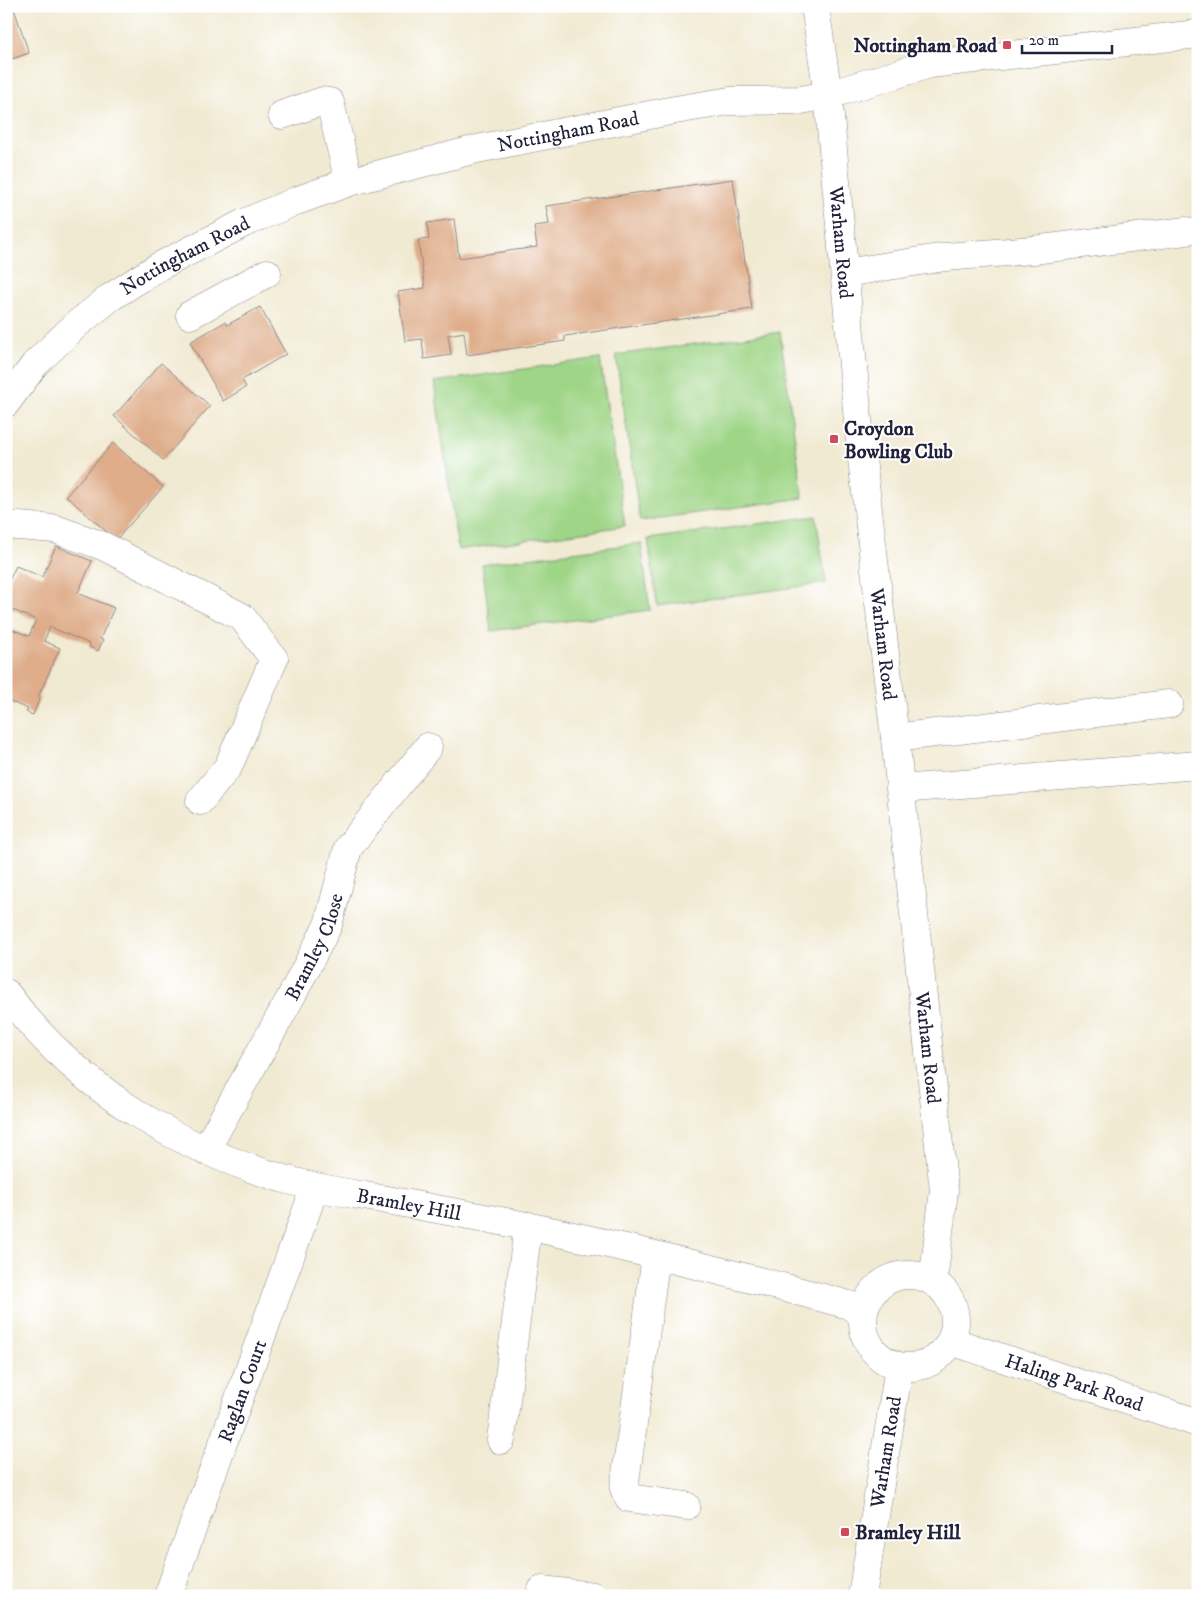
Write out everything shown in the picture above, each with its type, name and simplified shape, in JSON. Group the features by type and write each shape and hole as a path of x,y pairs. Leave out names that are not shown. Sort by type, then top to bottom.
{"street":[{"name":"Warham Road","path":"815,6 828,95 860,442 895,738 944,1191 933,1282"},
{"name":"Nottingham Road","path":"6,403 36,364 77,324 111,297 158,267 244,224 296,201 349,182 476,149 675,110 730,101 801,100 828,95 930,64 1198,34"},
{"path":"282,115 323,100 330,102 349,182"},
{"path":"845,273 945,258 1033,250 1186,231"},
{"path":"190,315 267,273"},
{"path":"6,525 55,529 103,546 242,617 274,659 228,767 200,801"},
{"path":"895,738 1169,704"},
{"name":"Bramley Close","path":"205,1151 291,997 328,926 348,848 428,748"},
{"path":"900,789 1198,765"},
{"name":"Bramley Hill","path":"6,993 26,1020 55,1050 100,1089 153,1125 205,1151 266,1174 313,1187 528,1226 656,1256 849,1305 863,1315"},
{"name":"Raglan Court","path":"168,1596 309,1204 313,1187"},
{"path":"501,1440 528,1226"},
{"path":"656,1256 624,1489 629,1498 686,1506"},
{"path":"903,1276 919,1276 933,1282 949,1298 955,1318 951,1341 938,1357 918,1367 899,1367 883,1360 867,1342 863,1315 869,1298 884,1282 903,1276"},
{"name":"Haling Park Road","path":"951,1341 1198,1423"},
{"name":"Warham Road","path":"862,1596 899,1367"},
{"path":"542,1590 593,1596"}],"green space":[{"path":"780,332 803,498 640,521 616,355"},
{"path":"600,358 625,526 458,550 434,382"},
{"path":"816,516 826,583 657,606 648,539"},
{"path":"641,543 650,610 491,631 482,564"}],"building":[{"path":"6,6 13,6 29,53 6,61"},
{"path":"733,179 752,309 565,336 565,341 467,355 464,332 448,335 451,355 424,359 422,339 405,341 398,292 425,288 418,240 429,239 427,223 454,219 459,258 537,247 534,226 549,224 546,206"},
{"path":"260,307 286,354 242,380 246,387 223,401 190,342 225,322 227,325"},
{"path":"161,363 210,406 163,460 114,416"},
{"path":"113,443 163,487 116,540 66,496"},
{"path":"56,546 92,561 78,593 114,608 100,639 103,640 98,651 89,647 90,644 50,627 44,641 60,648 38,697 40,698 33,715 26,712 28,709 6,700 6,627 29,636 36,620 6,607 6,587 16,566 42,577"}],"place":[{"name":"Nottingham Road","path":"1007,45"},
{"name":"Croydon Bowling Club","path":"834,439"},
{"name":"Bramley Hill","path":"845,1532"}]}
